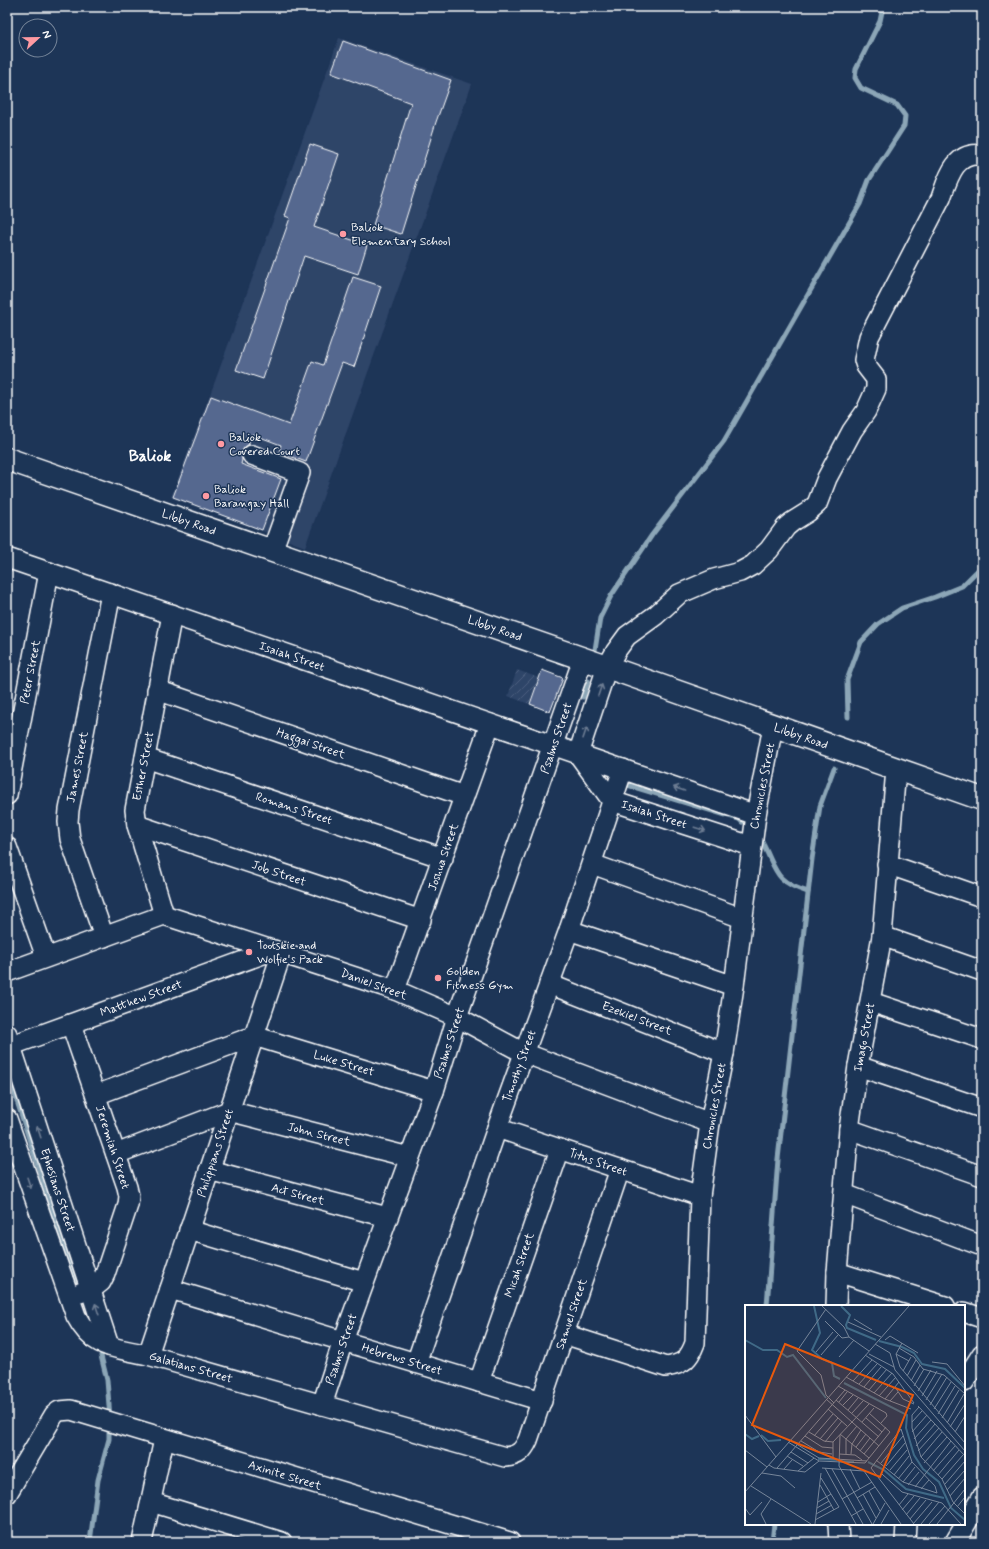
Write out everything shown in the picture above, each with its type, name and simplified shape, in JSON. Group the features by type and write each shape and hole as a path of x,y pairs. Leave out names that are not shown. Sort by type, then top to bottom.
{"main road":[{"name":"Libby Road","path":"7,459 982,799"}],"street":[{"path":"578,754 607,667 616,651 628,636 656,615 679,594 714,579 748,568 769,550 786,527 817,504 827,478 852,430 866,411 876,389 876,379 866,366 864,360 864,354 869,337 941,198 949,177 957,163 965,156 977,154 982,155"},
{"path":"252,455 300,473 272,551"},
{"name":"Isaiah Street","path":"7,558 756,815"},
{"name":"Peter Street","path":"7,795 49,572"},
{"name":"James Street","path":"104,937 70,839 68,822 110,593"},
{"name":"Esther Street","path":"164,915 136,825 136,804 172,614"},
{"name":"Psalms Street","path":"322,1405 387,1217 434,1091 457,1018 583,659"},
{"name":"Haggai Street","path":"157,690 464,796"},
{"name":"Joshua Street","path":"395,990 490,724"},
{"name":"Chronicles Street","path":"564,1334 666,1367 676,1365 690,1355 696,1333 700,1196 710,1123 724,1052 734,986 751,846 773,726"},
{"name":"Isaiah Street","path":"578,754 612,801 751,846"},
{"name":"Romans Street","path":"145,758 443,858"},
{"name":"Timothy Street","path":"416,1363 497,1128 592,864 623,769"},
{"name":"Imago Street","path":"836,1305 837,1272 849,1129 858,1066 882,936 896,769"},
{"name":"Job Street","path":"136,825 421,920"},
{"path":"7,847 46,957"},
{"path":"592,864 742,918"},
{"path":"887,864 982,897"},
{"path":"7,972 164,915"},
{"name":"Daniel Street","path":"164,915 395,990 457,1018 524,1054 710,1123"},
{"path":"569,930 734,986"},
{"path":"882,936 982,971"},
{"name":"Matthew Street","path":"8,1042 71,1024 278,951"},
{"name":"Philippians Street","path":"148,1354 254,1036 278,951"},
{"name":"Ezekiel Street","path":"549,984 724,1052"},
{"path":"871,1002 982,1039"},
{"name":"Jeremiah Street","path":"69,1297 91,1289 101,1282 128,1205 129,1196 71,1024"},
{"path":"96,1095 254,1036"},
{"name":"Luke Street","path":"254,1036 434,1091"},
{"name":"Ephesians Street","path":"8,1042 109,1346"},
{"path":"858,1066 982,1108"},
{"path":"116,1154 229,1111"},
{"name":"John Street","path":"229,1111 409,1157"},
{"name":"Galatians Street","path":"7,1119 76,1316 88,1335 100,1343 148,1354 497,1456 505,1457 518,1455"},
{"name":"Titus Street","path":"497,1128 700,1196"},
{"path":"849,1129 982,1176"},
{"name":"Micah Street","path":"479,1382 560,1149"},
{"name":"Samuel Street","path":"518,1455 522,1452 528,1440 542,1401 620,1169"},
{"name":"Act Street","path":"210,1170 387,1217"},
{"path":"844,1194 982,1246"},
{"path":"189,1230 364,1282"},
{"path":"837,1272 941,1305"},
{"name":"Hebrews Street","path":"170,1289 542,1401"},
{"path":"965,1312 982,1318"},
{"path":"965,1379 982,1354"},
{"name":"Axinite Street","path":"7,1494 54,1415 59,1411 71,1410 510,1542"},
{"path":"142,1542 164,1439"},
{"path":"955,1542 982,1497"},
{"path":"151,1502 282,1542"},
{"path":"838,1525 838,1542"},
{"path":"905,1542 906,1525"}],"shaded area":[{"name":"Baliok Elementary School","path":"339,38 472,84 305,547 171,497 214,384"},
{"path":"517,670 539,678 529,704 508,696"}],"building":[{"path":"343,41 451,80 436,122 401,234 373,225 411,103 331,73"},
{"path":"310,144 339,154 314,227 367,245 358,274 304,256 263,379 236,370 290,218 285,216"},
{"path":"353,277 381,286 354,367 342,363 306,462 279,452 281,445 252,434 248,445 242,452 241,464 281,479 262,530 173,497 211,396 289,425 312,361 323,365"},
{"path":"542,670 563,678 550,712 530,704"}],"waterway":[{"path":"595,650 600,618 611,596 652,535 724,441 860,204 869,180 904,126 905,116 897,105 861,88 855,78 856,69 880,21 883,7"},
{"path":"848,717 847,680 861,642 878,624 902,608 962,586 982,566"},
{"path":"583,697 588,681"},
{"path":"767,1305 778,1159 812,859 820,806 834,768"},
{"path":"621,783 739,819 742,822"},
{"path":"762,842 774,867 782,879 789,884 808,892"},
{"path":"7,1070 77,1287"},
{"path":"101,1356 107,1380 110,1418"},
{"path":"90,1542 98,1480 109,1439 109,1426"},
{"path":"772,1542 774,1525"}],"place":[{"name":"Baliok Elementary School","path":"343,234"},
{"name":"Baliok Covered Court","path":"221,444"},
{"name":"Baliok Barangay Hall","path":"206,496"},
{"name":"Tootskie and Wolfie's Pack","path":"249,952"},
{"name":"Golden Fitness Gym","path":"438,978"}],"district":[{"name":"Baliok","path":"150,455"}]}
